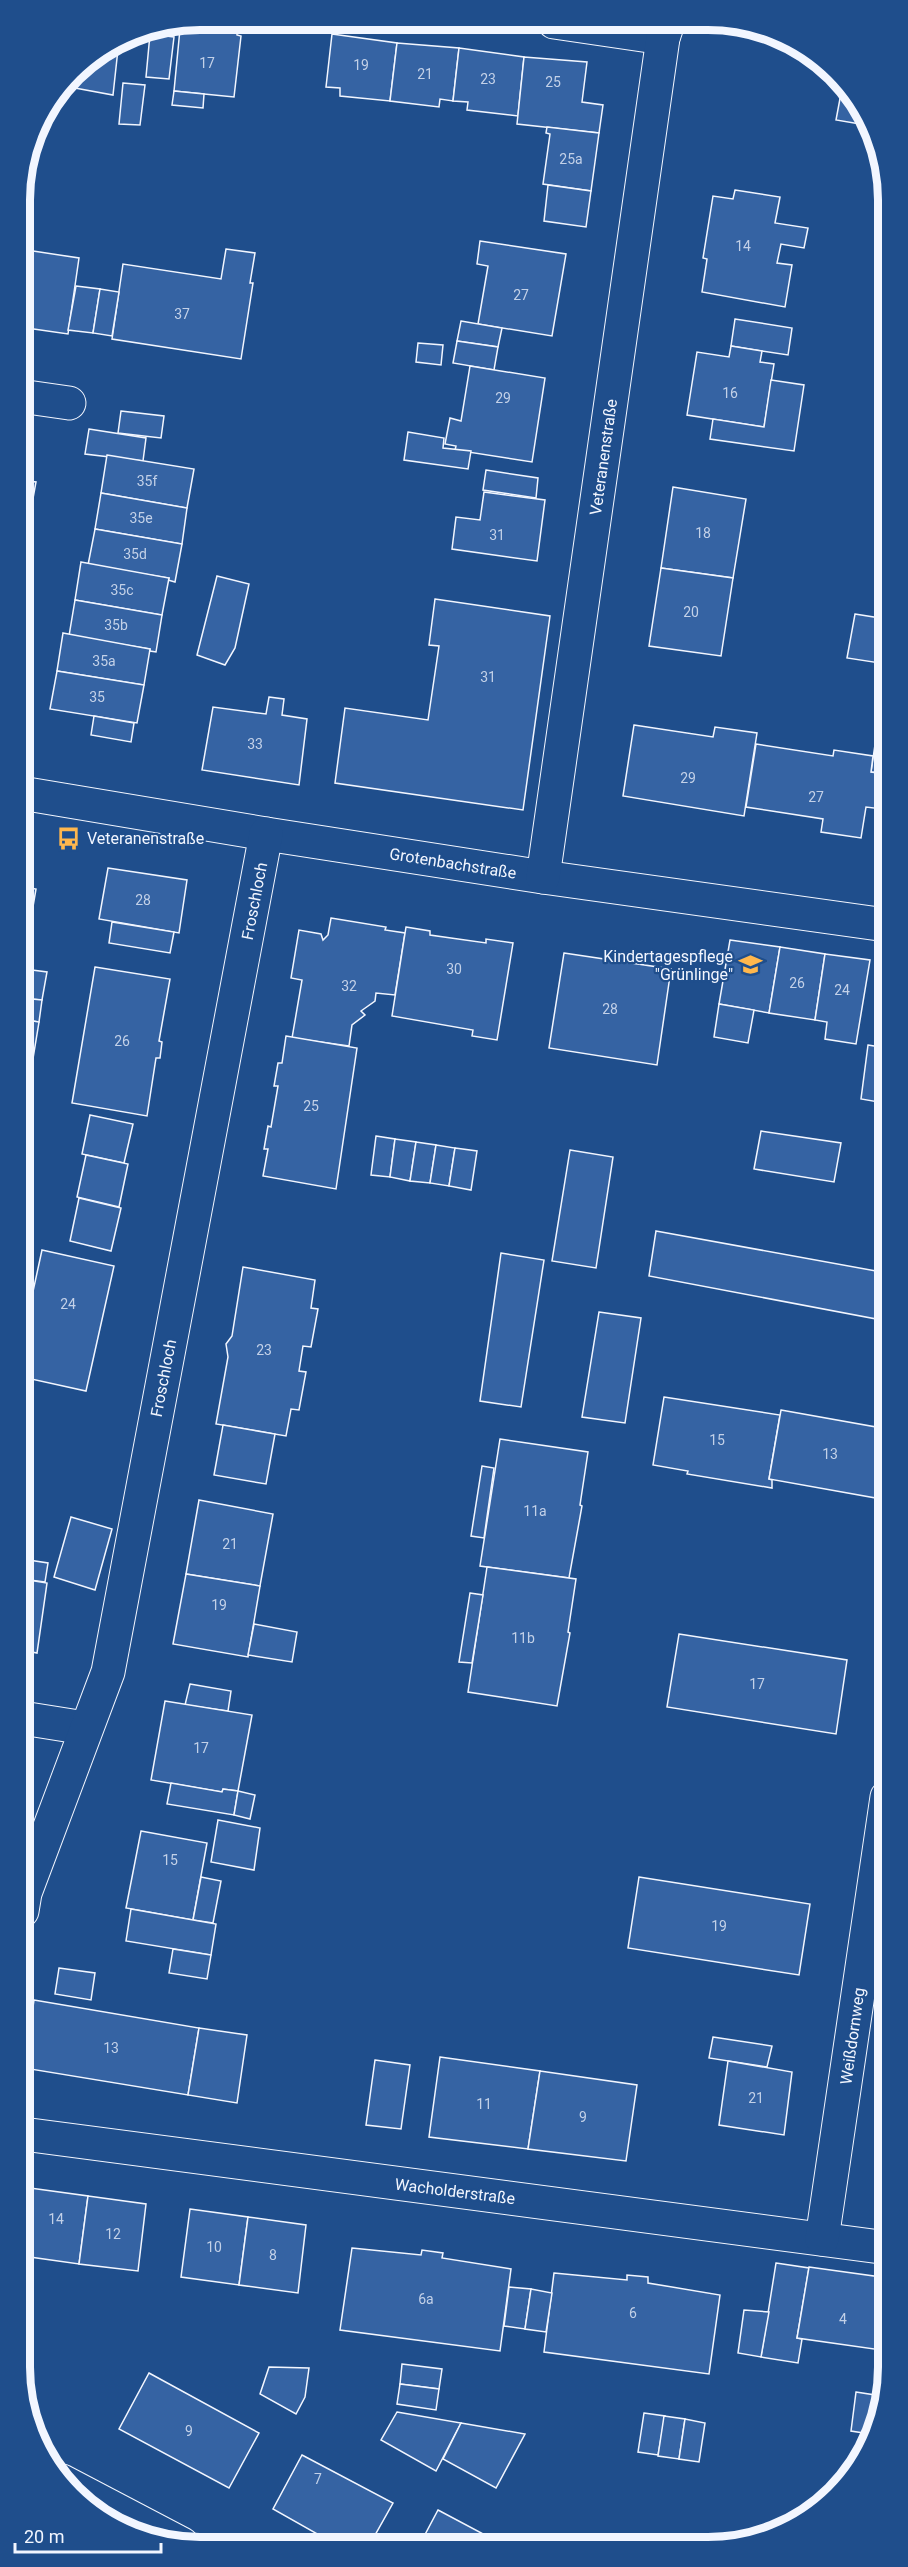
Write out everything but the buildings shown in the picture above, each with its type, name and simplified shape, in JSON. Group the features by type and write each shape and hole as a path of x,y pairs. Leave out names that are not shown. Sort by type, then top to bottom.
{"street":[{"name":"Veteranenstraße","path":"543,877 665,30"},
{"path":"30,397 69,403"},
{"name":"Grotenbachstraße","path":"30,795 543,877 878,924"},
{"name":"Froschloch","path":"30,1879 85,1728 108,1672 266,834"},
{"path":"30,1719 85,1728"},
{"name":"Weißdornweg","path":"822,2239 878,1858"},
{"name":"Wacholderstraße","path":"30,2135 878,2247"},
{"path":"88,2495 159,2532"}],"place":[{"name":"Veteranenstraße","path":"69,838"},
{"name":"Kindertagespflege \"Grünlinge\"","path":"751,965"}]}
